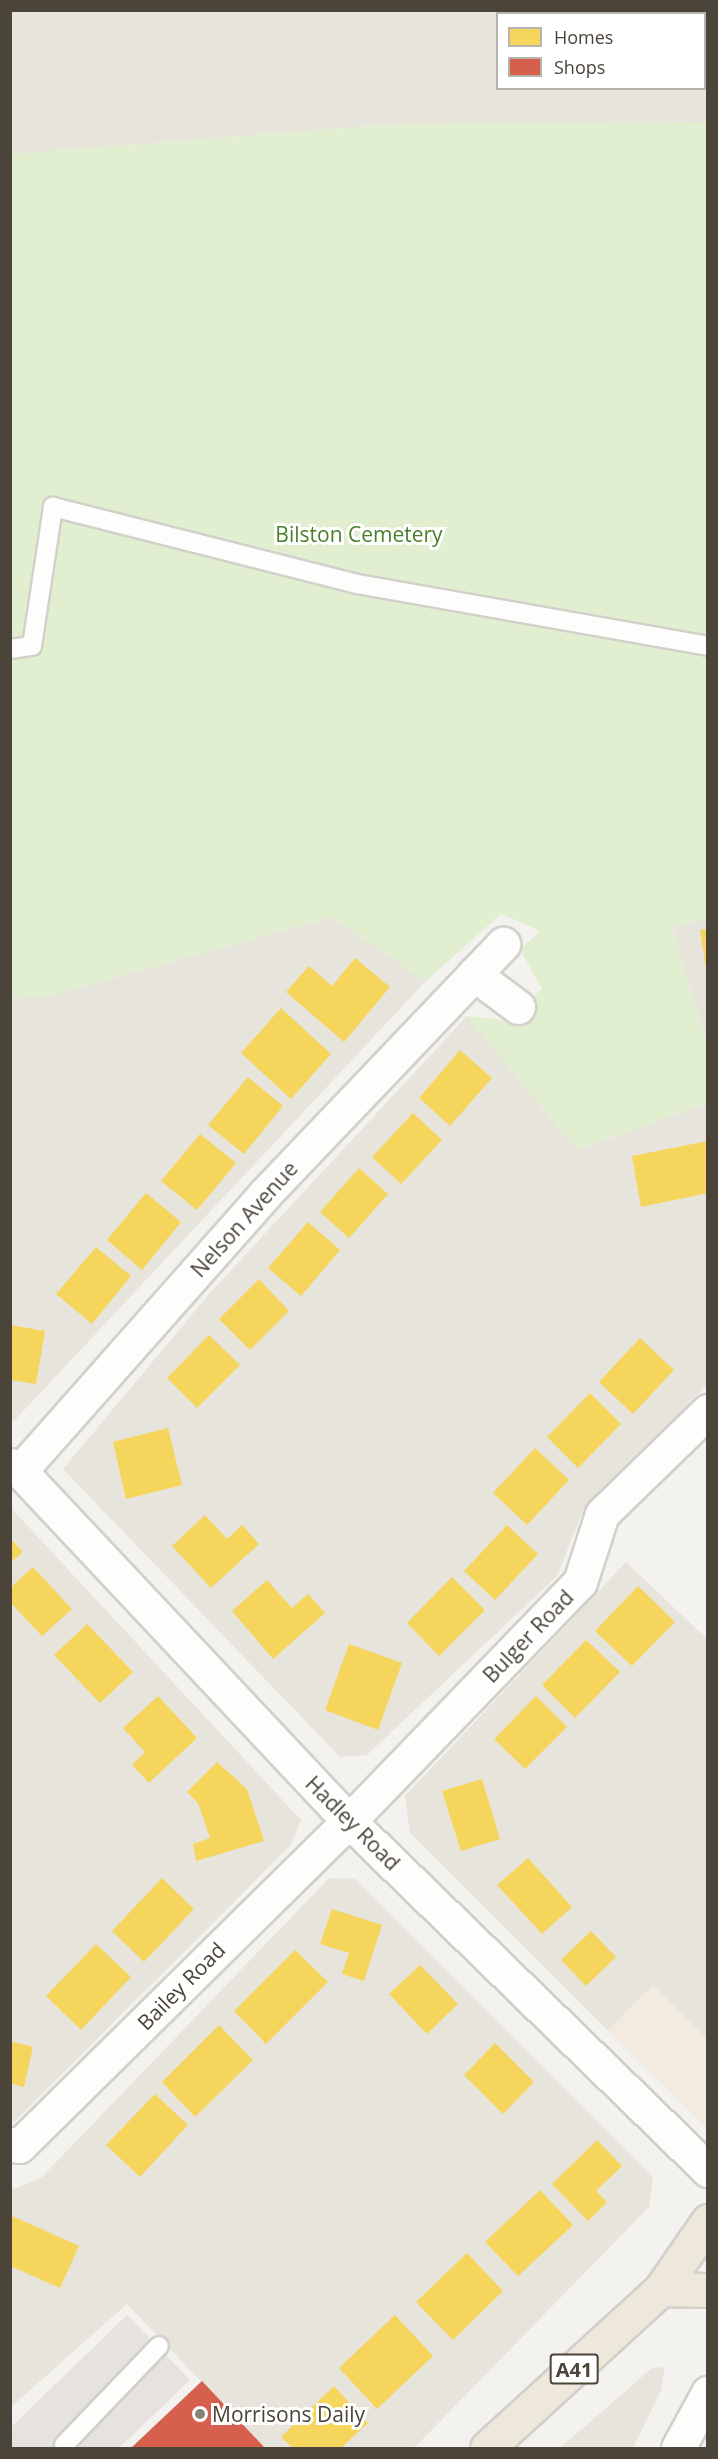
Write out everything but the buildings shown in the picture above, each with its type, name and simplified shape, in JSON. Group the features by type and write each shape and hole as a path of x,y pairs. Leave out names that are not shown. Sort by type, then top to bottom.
{"highway":[{"name":"A41","path":"487,2448 661,2289 705,2228"},
{"path":"661,2289 708,2290"}],"street":[{"name":"Nelson Avenue","path":"15,1468 264,1195 503,944"},
{"path":"474,974 518,1007"},
{"name":"Bulger Road","path":"349,1821 580,1582 602,1514 708,1411"},
{"name":"Hadley Road","path":"15,1468 349,1821 708,2170"},
{"name":"Bailey Road","path":"10,2144 19,2146 349,1821"},
{"path":"678,2448 708,2393"}],"lane":[{"path":"10,649 32,646 52,507 357,584 708,646"},
{"path":"64,2447 159,2346"}],"shaded area":[{"path":"11,11 707,11 707,122 397,124 11,154"},
{"path":"332,917 426,981 14,1421 10,1419 10,998 49,996"},
{"path":"707,918 707,1046 672,927"},
{"path":"467,1016 577,1150 707,1103 707,1384 580,1518 557,1576 367,1755 340,1757 63,1469 210,1293"},
{"path":"10,1507 301,1820 291,1845 14,2122 10,2121"},
{"path":"626,1562 707,1639 707,2039 653,1985 608,2031 410,1833 405,1796"},
{"path":"329,1878 355,1879 653,2177 649,2207 414,2448 265,2448 127,2304 11,2407 10,2187 14,2189 42,2177"},
{"path":"653,1985 707,2039 707,2129 608,2031"},
{"path":"127,2315 190,2380 119,2448 11,2448 11,2427"},
{"path":"665,2367 661,2390 633,2448 560,2448 652,2368"}],"green space":[{"name":"Bilston Cemetery","path":"707,122 708,918 672,927 707,1046 707,1103 577,1150 467,1016 513,1021 542,988 520,950 540,931 501,914 426,981 332,917 49,996 11,998 11,154 397,124"}],"place":[{"name":"Morrisons Daily","path":"200,2414"}]}
